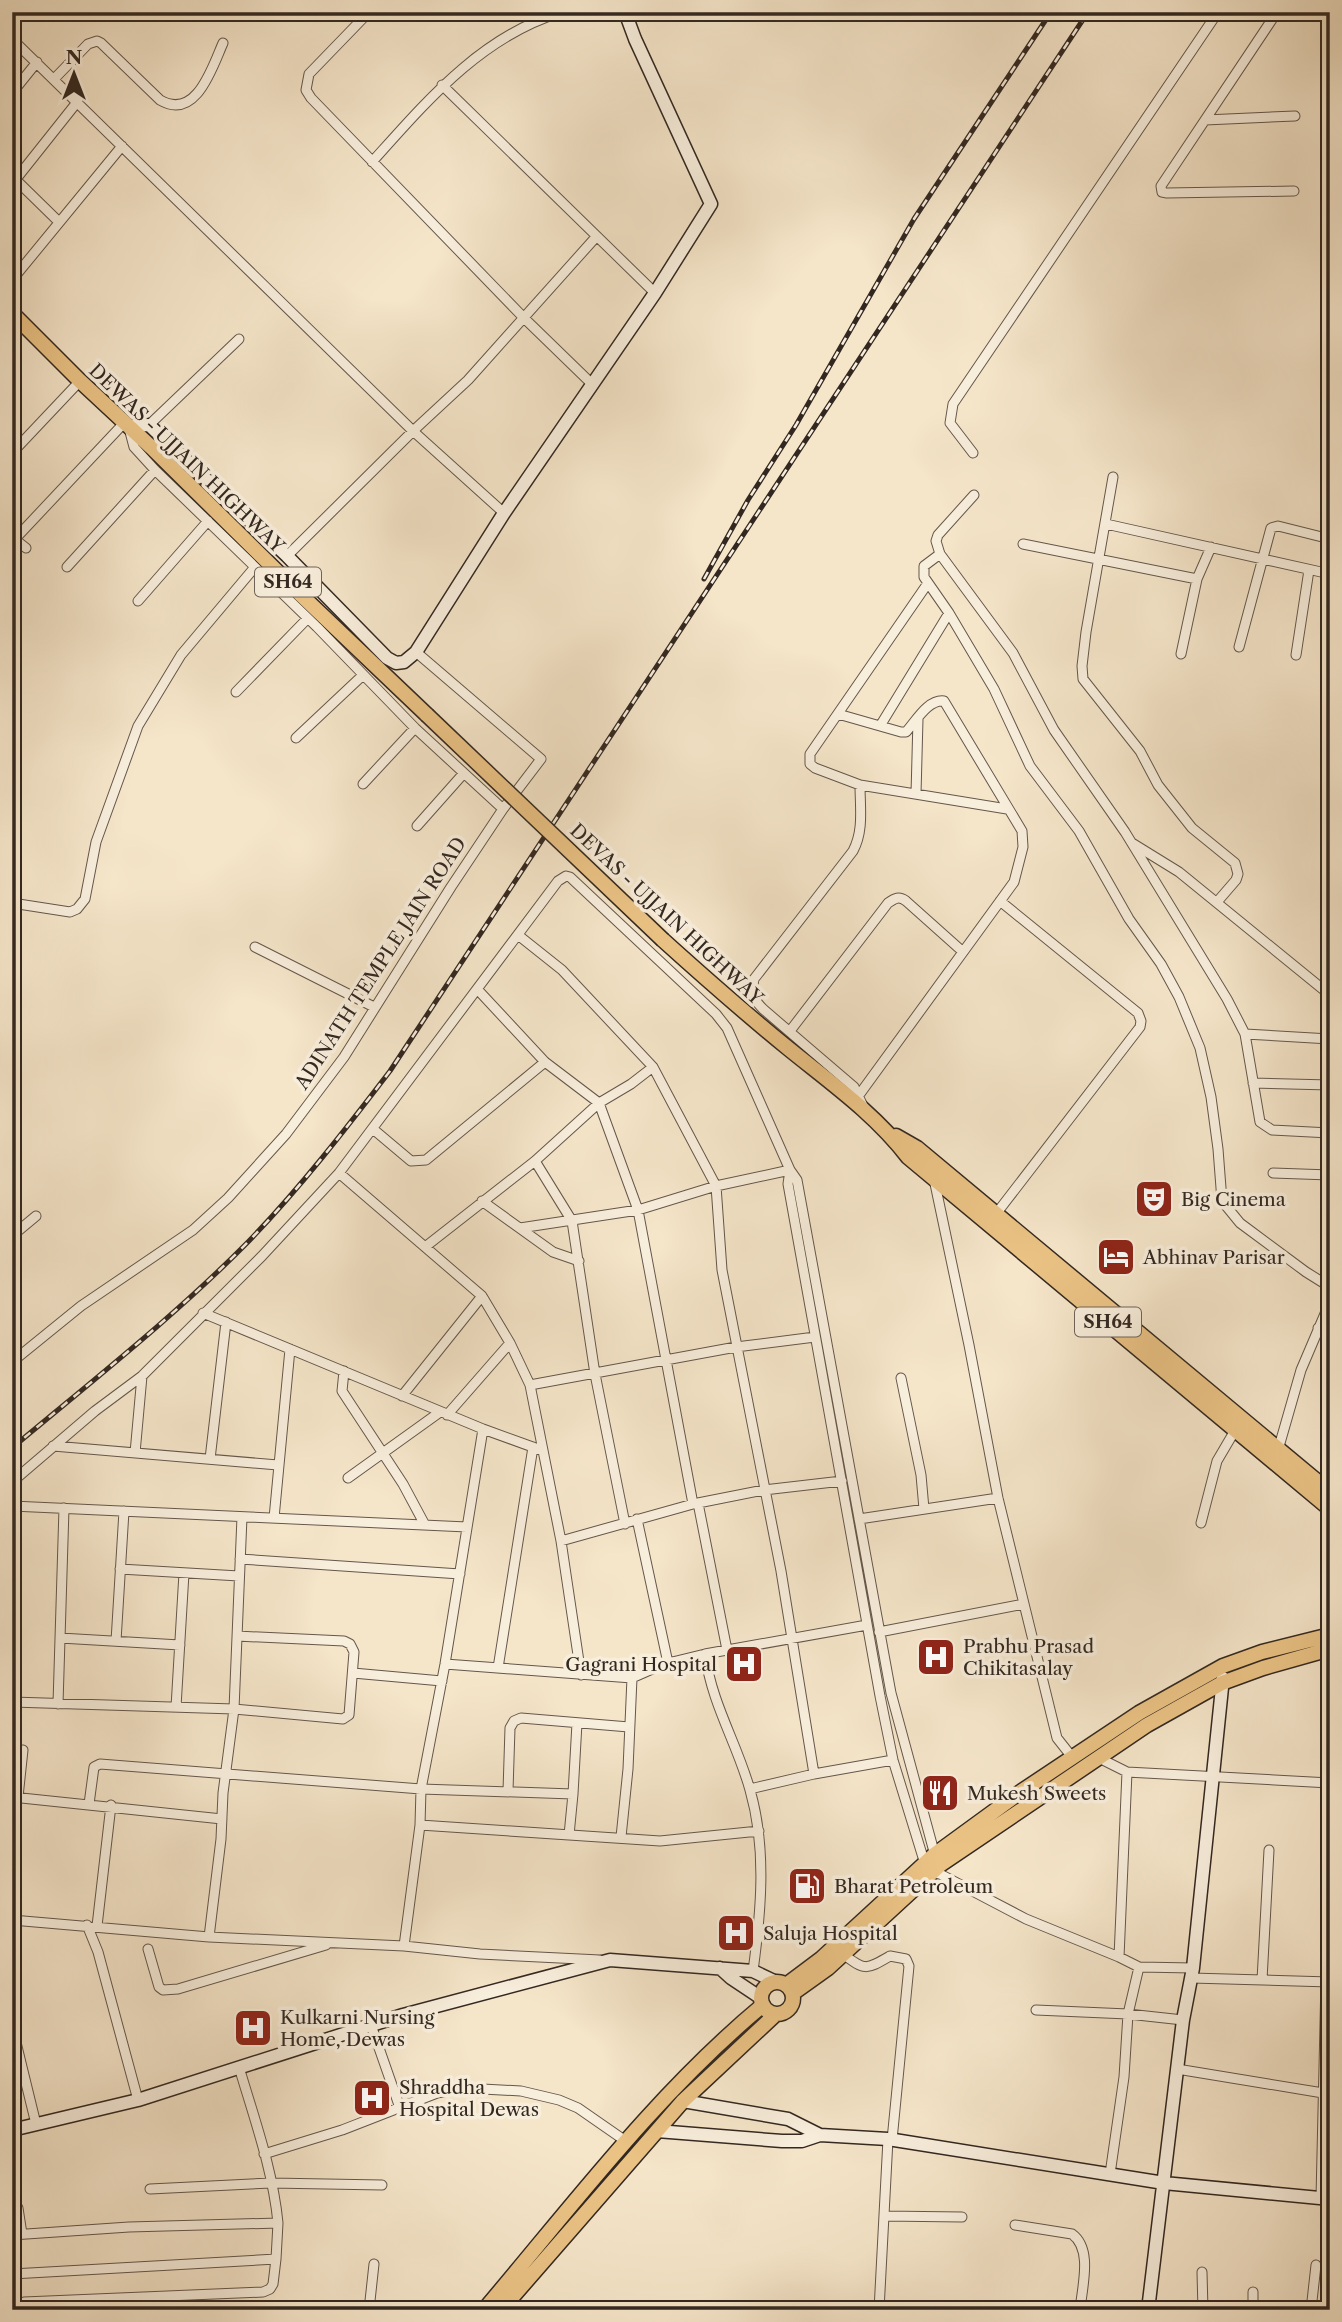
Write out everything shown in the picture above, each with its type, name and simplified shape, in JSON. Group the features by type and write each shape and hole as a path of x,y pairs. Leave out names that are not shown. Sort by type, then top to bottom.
{"main road":[{"name":"DEWAS - UJJAIN HIGHWAY","path":"12,313 79,381 127,424 428,715"},
{"name":"DEVAS - UJJAIN HIGHWAY","path":"428,715 707,979 839,1089 862,1102 908,1157 1239,1424 1278,1450 1330,1492"},
{"name":"DEVAS - UJJAIN HIGHWAY","path":"889,1132 917,1148 996,1214 1239,1424 1330,1509"},
{"path":"785,1986 1072,1757 1149,1706 1223,1666 1330,1635"},
{"path":"767,2006 763,1990 769,1984 785,1986 815,1978 934,1866 1147,1724 1223,1683 1263,1668 1330,1649"},
{"path":"484,2310 658,2105 735,2029 767,2006 789,2009 792,2004 785,1986"},
{"path":"501,2310 767,2006"}],"street":[{"path":"369,12 309,74 306,90 311,99 524,318 593,384"},
{"path":"372,162 442,85 518,30 562,12"},
{"path":"26,548 13,538 127,424 149,425 287,556 387,658 396,663 404,662 416,652 503,513 655,293 711,204 640,51 625,12"},
{"path":"973,453 950,424 953,404 1218,12"},
{"path":"1277,12 1161,186 1162,192 1167,193 1294,191"},
{"path":"12,38 413,431 503,513"},
{"path":"55,78 89,44 97,41 160,100 168,105 182,105 201,90 223,43"},
{"path":"12,93 37,62"},
{"path":"442,85 655,293"},
{"path":"59,222 14,178 78,101"},
{"path":"1205,120 1295,116"},
{"path":"12,280 122,146"},
{"path":"287,556 468,380 596,237"},
{"path":"149,425 239,339"},
{"path":"12,453 79,381"},
{"path":"127,424 134,447 155,470 415,728 503,809"},
{"path":"12,434 23,441"},
{"path":"67,567 155,470"},
{"path":"1113,477 1086,632 1083,678 1140,751 1158,785 1192,828 1235,863 1238,869 1236,880 1217,902"},
{"path":"974,495 938,535 936,541 940,554 1013,653 1054,730 1131,842 1227,999 1245,1034 1260,1122 1272,1130 1330,1133"},
{"path":"138,601 208,521"},
{"path":"1106,524 1330,574"},
{"path":"1239,647 1271,528 1278,526 1330,539"},
{"path":"1023,544 1197,579"},
{"path":"1181,654 1197,579 1211,547"},
{"path":"940,554 924,566 923,572 928,583 994,689 1030,766 1079,831 1129,919 1161,964 1179,996 1200,1048 1211,1097 1219,1149 1222,1201 1240,1223 1330,1287"},
{"path":"12,903 70,912 77,909 85,899 96,842 138,726 181,655 255,567"},
{"path":"1296,655 1309,570"},
{"path":"928,583 810,754 810,764 860,785 1007,809"},
{"path":"880,726 949,614"},
{"path":"236,692 307,619"},
{"name":"ADINATH TEMPLE JAIN ROAD","path":"12,1362 81,1306 193,1230 228,1198 286,1134 344,1057 503,809 541,759 416,652"},
{"path":"296,738 363,675"},
{"path":"838,714 906,732 932,703 944,701 1022,831 1023,847 1014,882 962,951 862,1102 854,1087 754,1000 752,989 754,979 853,851 861,828 860,785"},
{"path":"916,794 918,719"},
{"path":"363,784 415,728"},
{"path":"417,826 464,773"},
{"path":"1131,842 1179,872 1330,995"},
{"path":"12,1482 142,1376 262,1256 339,1173 558,881 565,876 575,880 721,1021 797,1180 891,1693 934,1866"},
{"path":"790,1031 888,903 894,899 902,898 906,901 962,951"},
{"path":"996,1214 1140,1027 1141,1021 1138,1013 1000,901"},
{"path":"518,935 562,970 653,1067 716,1186 722,1270 781,1571 814,1774"},
{"path":"255,947 374,1007"},
{"path":"478,990 545,1062 599,1103 638,1209 665,1359 727,1650"},
{"path":"1245,1034 1330,1039"},
{"path":"373,1129 411,1161 426,1160 545,1062"},
{"path":"425,1247 536,1161 599,1103 653,1067"},
{"path":"1253,1083 1330,1085"},
{"path":"536,1161 572,1221 595,1374 625,1524"},
{"path":"520,1228 638,1209 716,1186 790,1170"},
{"path":"790,1170 788,1184 893,1760 934,1866 1026,1919 1139,1967 1262,1980 1328,1982"},
{"path":"339,1173 482,1296 510,1343 530,1385 537,1448 561,1541 581,1675"},
{"path":"1273,1173 1330,1175"},
{"path":"934,1177 998,1497 1057,1738 1072,1757"},
{"path":"482,1201 553,1252 579,1261"},
{"path":"12,1236 36,1216"},
{"path":"402,1396 482,1296"},
{"path":"1278,1450 1301,1370 1330,1302"},
{"path":"203,1313 483,1429 537,1448"},
{"path":"210,1459 226,1322"},
{"path":"1318,1328 1330,1336"},
{"path":"530,1385 736,1347 815,1338"},
{"path":"348,1478 444,1413 510,1343"},
{"path":"274,1518 290,1349"},
{"path":"344,1371 342,1391 383,1453 425,1525"},
{"path":"135,1453 142,1376"},
{"path":"901,1378 921,1475 924,1509"},
{"path":"1201,1523 1217,1461 1239,1424"},
{"path":"404,1946 420,1825 421,1789 445,1664 483,1429"},
{"path":"53,1446 278,1465"},
{"path":"498,1668 537,1448"},
{"path":"561,1541 695,1503 764,1490 842,1480"},
{"path":"859,1519 998,1497"},
{"path":"12,1506 467,1528"},
{"path":"58,1704 64,1508"},
{"path":"116,1641 124,1511"},
{"path":"209,1937 234,1709 242,1517"},
{"path":"637,1519 668,1663"},
{"path":"240,1559 460,1574"},
{"path":"120,1569 239,1576"},
{"path":"176,1707 184,1573"},
{"path":"879,1632 1024,1604"},
{"path":"445,1664 632,1678 668,1663 705,1654 867,1625"},
{"path":"12,1702 234,1709 343,1718 349,1715 354,1652 350,1644 344,1641 237,1636"},
{"path":"60,1638 180,1645"},
{"path":"705,1654 716,1703 750,1788 760,1831 760,1917 753,1971"},
{"path":"1148,2310 1183,2020 1192,1973 1223,1666"},
{"path":"353,1673 442,1681"},
{"path":"621,1838 628,1769 632,1678"},
{"path":"508,1791 510,1728 514,1721 522,1718 629,1727"},
{"path":"569,1835 577,1723"},
{"path":"23,1751 15,1797 111,1805 222,1819"},
{"path":"1097,1757 1127,1772 1330,1783"},
{"path":"750,1788 893,1760"},
{"path":"89,1804 91,1775 94,1767 100,1764 421,1789 573,1794"},
{"path":"1119,1957 1127,1772"},
{"path":"111,1805 92,1926 138,2100"},
{"path":"657,2130 782,2140 802,2140 820,2135 890,2139 1164,2183 1325,2198 1323,2093 1327,2043 1330,1806"},
{"path":"420,1825 660,1841 760,1831"},
{"path":"1262,1980 1269,1850"},
{"path":"12,1920 209,1937 404,1946 480,1954 720,1967 753,1971 785,1986"},
{"path":"148,1949 159,1987 163,1990 178,1989 332,1943"},
{"path":"843,1954 863,1968 870,1968 890,1956 906,1959 909,1966 890,2139 879,2310"},
{"path":"12,2130 138,2100 371,2025 610,1960"},
{"path":"720,1967 767,2006"},
{"path":"1110,2174 1124,2077 1128,2014 1139,1967"},
{"path":"1036,2010 1128,2014 1183,2020"},
{"path":"371,2025 400,2108"},
{"path":"12,2026 36,2123"},
{"path":"24,2302 263,2292 270,2289 276,2259 278,2222 264,2154 239,2067"},
{"path":"1177,2069 1323,2093"},
{"path":"264,2154 342,2130 437,2093 464,2088 522,2091 559,2100 578,2108 626,2142"},
{"path":"683,2101 788,2119 820,2135"},
{"path":"150,2189 271,2183 382,2185"},
{"path":"12,2202 18,2208 17,2235 129,2227 278,2222"},
{"path":"884,2216 962,2217"},
{"path":"1015,2225 1072,2234 1080,2239 1084,2251 1080,2310"},
{"path":"12,2274 276,2259"},
{"path":"369,2310 374,2264"},
{"path":"1311,2310 1316,2265"},
{"path":"1202,2272 1203,2310"},
{"path":"1253,2292 1254,2310"},
{"path":"125,2298 137,2309"}],"railway":[{"path":"704,579 914,219 1051,12"},
{"path":"12,1448 162,1322 248,1242 304,1180 390,1071 1088,12"}],"place":[{"name":"Big Cinema","path":"1154,1199"},
{"name":"Abhinav Parisar","path":"1116,1257"},
{"name":"Prabhu Prasad Chikitasalay","path":"936,1657"},
{"name":"Gagrani Hospital","path":"744,1664"},
{"name":"Mukesh Sweets","path":"940,1793"},
{"name":"Bharat Petroleum","path":"807,1886"},
{"name":"Saluja Hospital","path":"736,1933"},
{"name":"Kulkarni Nursing Home, Dewas","path":"253,2028"},
{"name":"Shraddha Hospital Dewas","path":"372,2098"}]}
